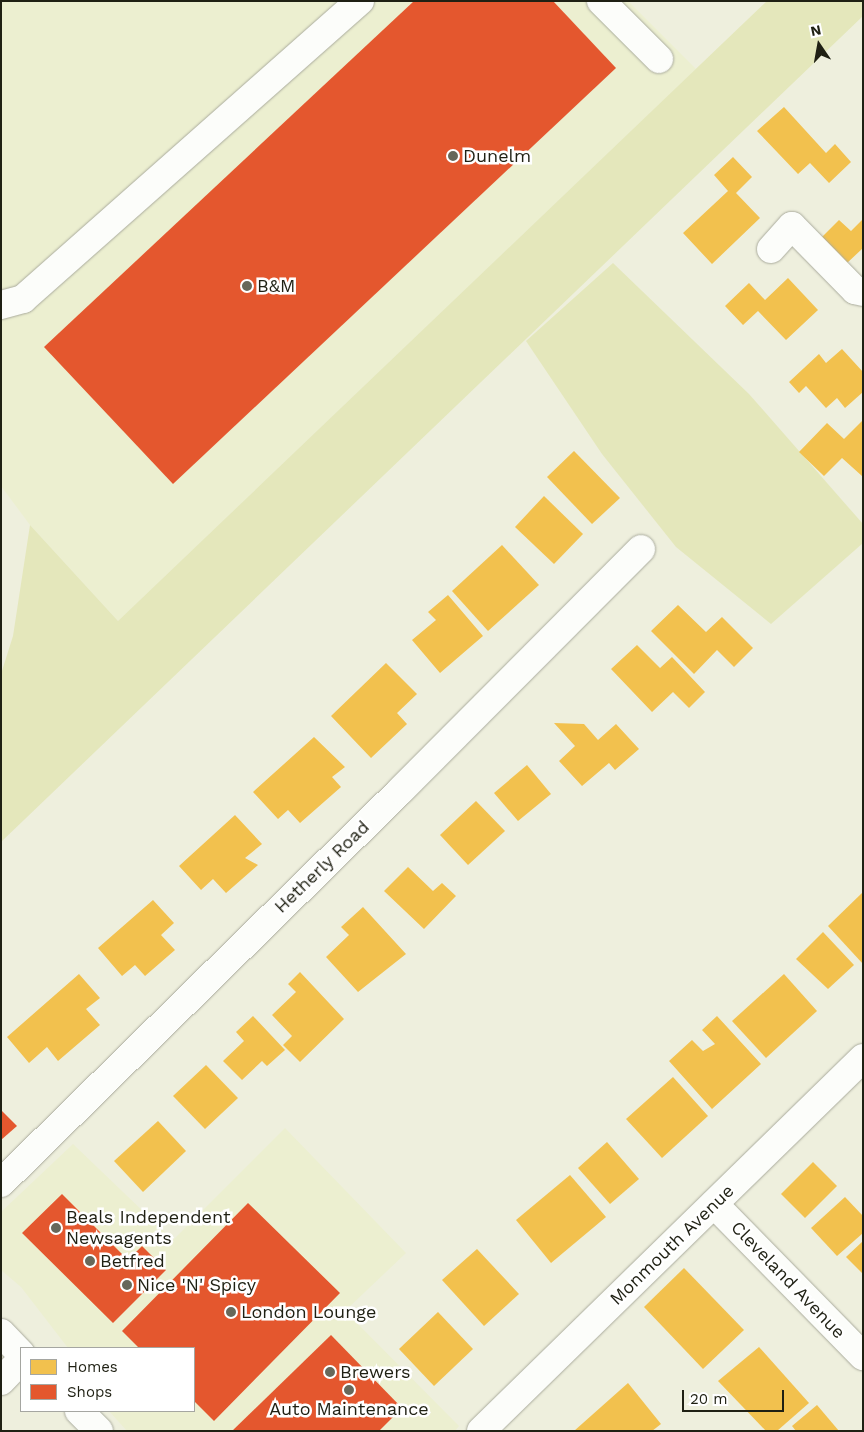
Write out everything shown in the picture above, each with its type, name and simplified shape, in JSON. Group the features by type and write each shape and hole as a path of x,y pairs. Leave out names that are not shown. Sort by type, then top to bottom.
{"street":[{"path":"1,305 23,299 360,1"},
{"path":"600,1 659,59"},
{"path":"771,249 792,226 855,290 863,292"},
{"name":"Hetherly Road","path":"1,1183 402,790 641,549"},
{"name":"Monmouth Avenue","path":"481,1431 863,1058"},
{"name":"Cleveland Avenue","path":"714,1204 863,1356"},
{"path":"1,1334 20,1353"},
{"path":"1,1380 20,1361"},
{"path":"80,1412 99,1431"}],"shaded area":[{"path":"1,1 628,1 696,69 118,621 30,525 1,486"},
{"path":"767,1 863,1 863,16 1,842 1,674 13,636 30,525 118,621"},
{"path":"613,263 749,394 863,524 863,543 771,624 676,547 602,454 526,341"},
{"path":"285,1128 406,1253 345,1311 459,1426 455,1431 127,1431 110,1412 195,1412 195,1347 67,1347 21,1287 1,1270 1,1212 73,1144 173,1240"}],"building: Homes":[{"path":"784,107 826,153 835,144 851,162 829,183 810,163 798,174 757,131"},
{"path":"733,157 752,177 736,193 760,218 712,264 683,233 728,191 714,175"},
{"path":"863,219 863,248 846,264 819,240 839,220 851,231"},
{"path":"788,278 818,310 786,340 758,311 743,325 725,306 749,283 765,300"},
{"path":"842,349 863,372 863,392 845,408 837,398 826,408 806,386 799,393 789,382 819,354 826,363"},
{"path":"863,420 862,476 842,458 824,476 799,452 827,423 844,439"},
{"path":"574,451 620,498 592,524 547,477"},
{"path":"544,496 583,534 554,564 515,527"},
{"path":"502,545 539,585 488,631 452,591"},
{"path":"448,595 483,636 440,673 412,640 436,620 428,612"},
{"path":"678,605 706,632 722,617 753,648 734,667 717,650 694,674 651,631"},
{"path":"637,645 660,668 672,657 705,692 689,708 673,692 652,712 611,669"},
{"path":"386,663 417,694 397,713 407,724 371,758 331,716"},
{"path":"554,723 584,724 598,740 616,724 639,749 615,770 609,763 582,786 559,761 575,746"},
{"path":"314,737 345,767 332,777 341,787 300,823 288,810 278,819 253,792"},
{"path":"527,765 551,794 518,821 494,793"},
{"path":"476,801 505,831 468,865 440,835"},
{"path":"235,815 262,844 245,858 258,865 226,893 213,879 201,890 179,866"},
{"path":"408,867 433,891 442,883 456,896 424,929 384,891"},
{"path":"863,892 863,964 828,926"},
{"path":"153,900 174,923 161,935 175,950 145,976 135,965 122,976 98,948"},
{"path":"363,907 406,954 358,992 326,957 349,935 341,927"},
{"path":"823,932 854,965 828,989 796,959"},
{"path":"300,972 344,1019 300,1062 283,1045 292,1036 272,1015 296,992 288,984"},
{"path":"79,974 100,998 86,1009 100,1025 58,1061 47,1047 29,1063 7,1037"},
{"path":"784,974 817,1011 766,1058 732,1021"},
{"path":"253,1016 285,1050 267,1066 262,1061 242,1080 223,1061 244,1041 236,1032"},
{"path":"717,1016 761,1064 712,1109 669,1061 692,1040 703,1051 715,1044 702,1030"},
{"path":"206,1065 238,1098 205,1129 173,1096"},
{"path":"673,1077 708,1116 662,1158 626,1119"},
{"path":"158,1121 186,1151 143,1192 114,1161"},
{"path":"607,1142 639,1179 610,1204 578,1168"},
{"path":"813,1162 837,1186 805,1218 781,1194"},
{"path":"570,1175 606,1217 551,1263 516,1220"},
{"path":"845,1197 863,1216 863,1233 837,1256 811,1228"},
{"path":"863,1241 863,1274 846,1257"},
{"path":"477,1249 519,1294 484,1326 442,1280"},
{"path":"684,1268 744,1330 703,1369 644,1307"},
{"path":"438,1312 473,1349 434,1386 399,1349"},
{"path":"759,1347 809,1403 777,1431 766,1431 718,1381"},
{"path":"628,1383 661,1424 652,1431 574,1431"},
{"path":"817,1405 839,1431 796,1431 792,1426"}],"building: Shops":[{"name":"B&M","path":"414,1 553,1 616,68 173,484 44,347"},
{"path":"1,1110 17,1126 1,1140"},
{"path":"62,1194 128,1260 142,1246 166,1270 113,1323 22,1233"},
{"name":"London Lounge","path":"248,1203 340,1293 214,1421 195,1402 195,1347 138,1347 122,1331"},
{"name":"Brewers","path":"331,1335 402,1408 379,1431 232,1431"}],"place":[{"name":"Dunelm","path":"453,156"},
{"name":"B&M","path":"247,286"},
{"name":"Beals Independent Newsagents","path":"56,1228"},
{"name":"Betfred","path":"90,1261"},
{"name":"Nice 'N' Spicy","path":"127,1285"},
{"name":"London Lounge","path":"231,1312"},
{"name":"Brewers","path":"330,1372"},
{"name":"Auto Maintenance","path":"349,1390"}]}
